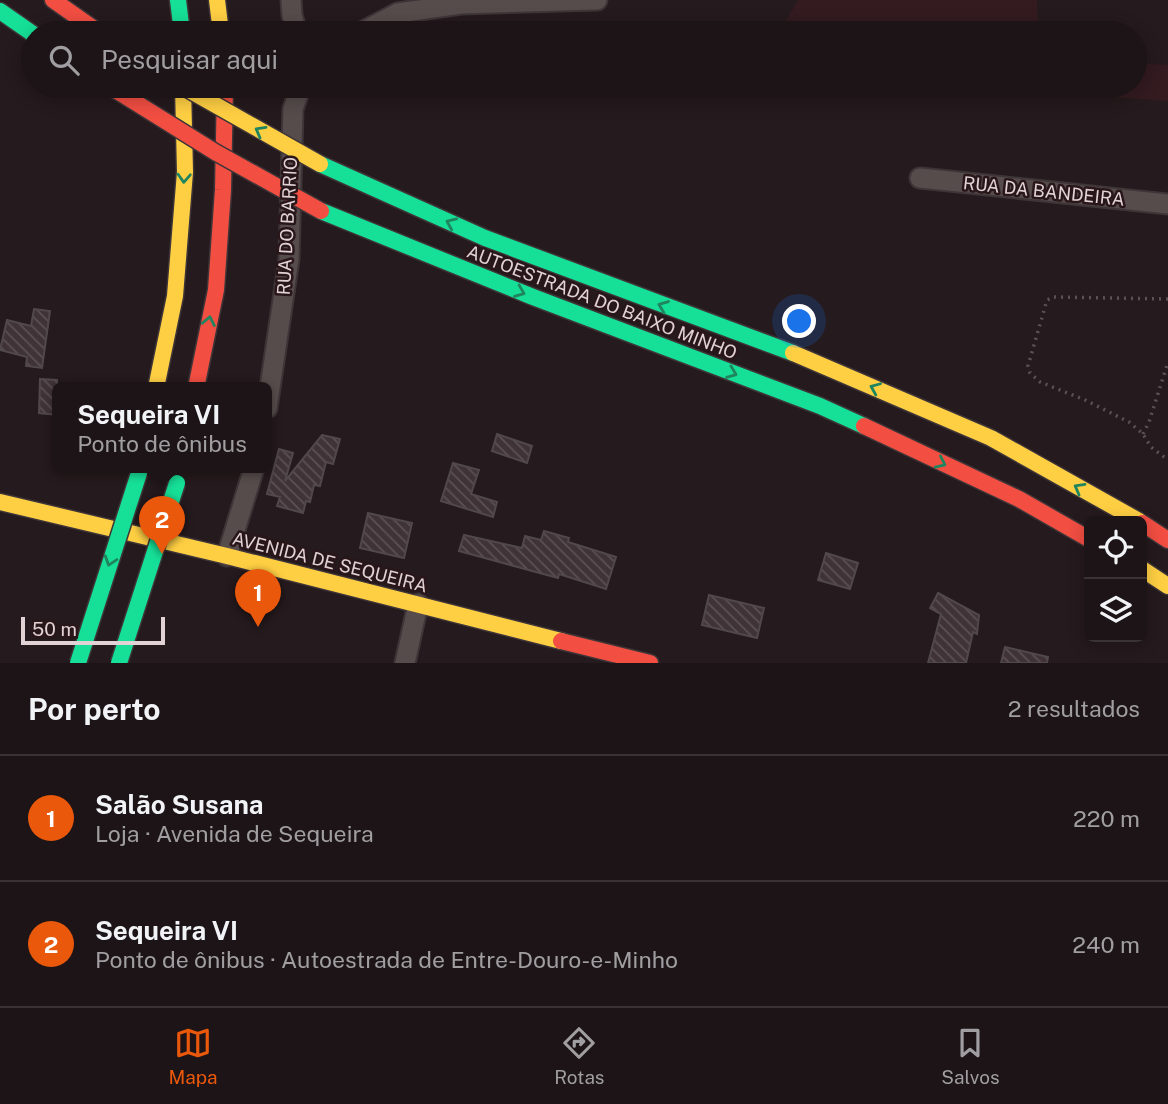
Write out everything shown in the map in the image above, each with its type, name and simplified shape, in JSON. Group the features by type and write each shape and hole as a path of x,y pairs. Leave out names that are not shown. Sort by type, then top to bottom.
{"main road":[{"path":"53,0 82,21"},
{"path":"178,0 181,21"},
{"path":"217,0 220,21"},
{"path":"0,11 21,26"},
{"name":"AUTOESTRADA DO BAIXO MINHO","path":"127,98 215,152 321,211 533,297 820,406 1019,499 1084,536"},
{"path":"157,382 175,296 185,172 183,98"},
{"name":"AUTOESTRADA DO BAIXO MINHO","path":"204,98 320,164 485,238 795,354 991,438 1129,516"},
{"path":"197,382 216,290 223,190 225,98"},
{"path":"78,663 138,473"},
{"path":"119,663 178,476"},
{"name":"AVENIDA DE SEQUEIRA","path":"0,502 227,556 650,663"},
{"name":"AUTOESTRADA DO BAIXO MINHO","path":"1147,526 1168,540"},
{"path":"1147,572 1168,586"}],"street":[{"path":"291,0 294,21"},
{"path":"383,21 398,13 461,4 597,0"},
{"name":"RUA DO BARRIO","path":"271,382 289,259 293,109 296,98"},
{"name":"RUA DA BANDEIRA","path":"920,178 1168,204"},
{"path":"227,556 252,473"},
{"path":"405,663 418,604"}],"path":[{"path":"1168,299 1054,297 1047,300 1028,366 1030,373 1040,382 1129,422 1143,434 1151,447 1168,460"},
{"path":"1143,434 1168,362"}],"shaded area":[{"path":"798,0 1037,0 1038,21 786,21"},
{"path":"1147,64 1168,65 1168,101 1126,98 1147,98"}],"building":[{"path":"34,309 50,311 42,368 26,366 27,357 0,350 7,320 31,326"},
{"path":"40,379 57,380 52,382 52,414 39,413"},
{"path":"497,434 532,446 527,463 492,451"},
{"path":"322,435 340,439 333,464 326,462 320,486 314,485 310,502 306,501 303,513 277,506 280,497 267,494 279,449 293,453 285,481"},
{"path":"453,463 479,470 471,494 497,502 493,517 441,501"},
{"path":"368,513 412,523 404,558 360,548"},
{"path":"544,531 569,538 568,542 616,557 606,589 559,574 558,578 459,551 464,535 522,548 525,536 541,540"},
{"path":"826,553 858,563 850,589 818,580"},
{"path":"938,593 979,615 977,634 973,632 966,663 928,663 941,614 930,608"},
{"path":"709,595 764,608 757,638 702,625"},
{"path":"1005,647 1048,657 1047,663 1001,663"}],"traffic: fast":[{"path":"178,0 181,21"},
{"path":"0,11 21,26"},
{"path":"320,164 485,238 793,353"},
{"path":"321,211 533,297 820,406 864,426"},
{"path":"78,663 139,473"},
{"path":"119,663 177,483"}],"traffic: slow":[{"path":"217,0 220,21"},
{"path":"157,382 175,296 185,172 183,98"},
{"path":"203,98 320,164"},
{"path":"793,353 991,438 1130,516"},
{"path":"0,502 227,556 561,641"},
{"path":"1147,572 1168,586"}],"traffic: jam":[{"path":"53,0 83,21"},
{"path":"128,98 215,152 321,211"},
{"path":"197,382 216,290 223,190 225,98"},
{"path":"864,426 1019,499 1084,536"},
{"path":"1147,526 1168,540"},
{"path":"561,641 650,663"}],"place":[{"name":"Sequeira VI","path":"162,554"},
{"name":"Salão Susana","path":"258,627"}]}
